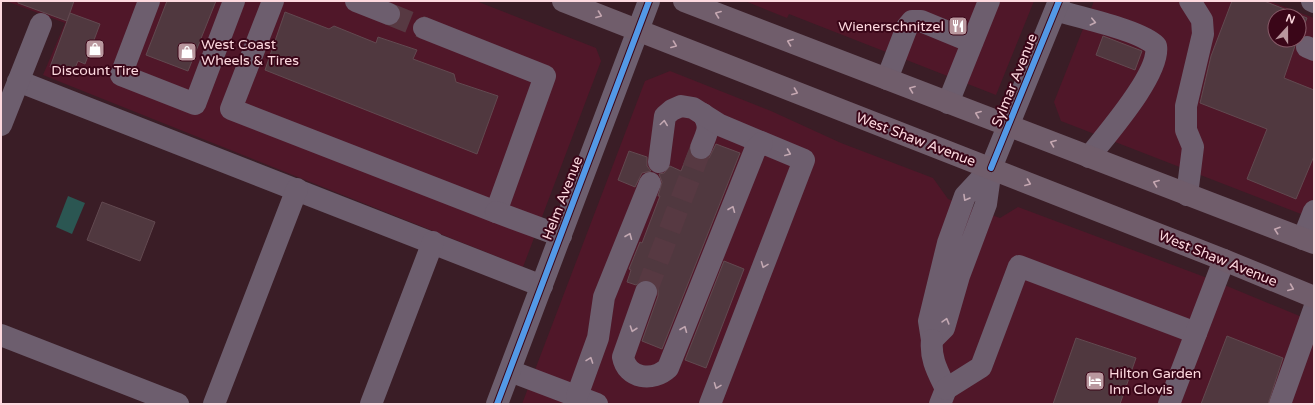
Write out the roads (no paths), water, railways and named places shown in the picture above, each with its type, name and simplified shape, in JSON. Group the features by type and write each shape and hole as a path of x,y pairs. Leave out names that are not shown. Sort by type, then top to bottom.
{"main road":[{"name":"West Shaw Avenue","path":"563,1 991,168 1314,297"},
{"path":"684,1 1309,241"}],"street":[{"path":"148,1 121,75 195,104 234,1"},
{"path":"273,1 231,109 561,236"},
{"path":"356,1 388,14"},
{"name":"Helm Avenue","path":"497,404 649,1"},
{"path":"948,103 989,1"},
{"path":"1187,195 1193,147 1186,130 1186,106 1203,34 1202,20 1190,1"},
{"path":"1058,6 1151,41 1156,46 1157,50 1143,86 1089,157"},
{"name":"Sylmar Avenue","path":"943,396 931,351 932,340 929,321 948,243 965,196 991,168 1058,6"},
{"path":"887,79 907,27 912,20 921,21 972,42"},
{"path":"1,125 41,24"},
{"path":"424,28 545,76 496,212"},
{"path":"18,81 542,286"},
{"path":"659,162 665,116 672,110 681,106 693,108 720,125 804,160 710,404"},
{"path":"701,148 708,129 708,122 703,114"},
{"path":"646,292 623,357 624,364 631,372 644,377 651,377 661,374 668,368 755,150 762,143"},
{"path":"577,396 598,338 604,297 650,183"},
{"path":"214,404 296,189"},
{"path":"1309,241 1314,211"},
{"path":"371,404 432,242"},
{"path":"1169,404 1224,260"},
{"path":"943,396 981,367 1019,266 1196,333"},
{"path":"1280,404 1314,308"},
{"path":"1,335 178,404"},
{"path":"510,371 597,404"}],"tunnel":[{"path":"389,14 424,28"},
{"path":"646,292 701,148"}],"place":[{"name":"Wienerschnitzel","path":"958,26"},
{"name":"Discount Tire","path":"95,49"},
{"name":"West Coast Wheels & Tires","path":"187,52"},
{"name":"Hilton Garden Inn Clovis","path":"1095,381"}]}
